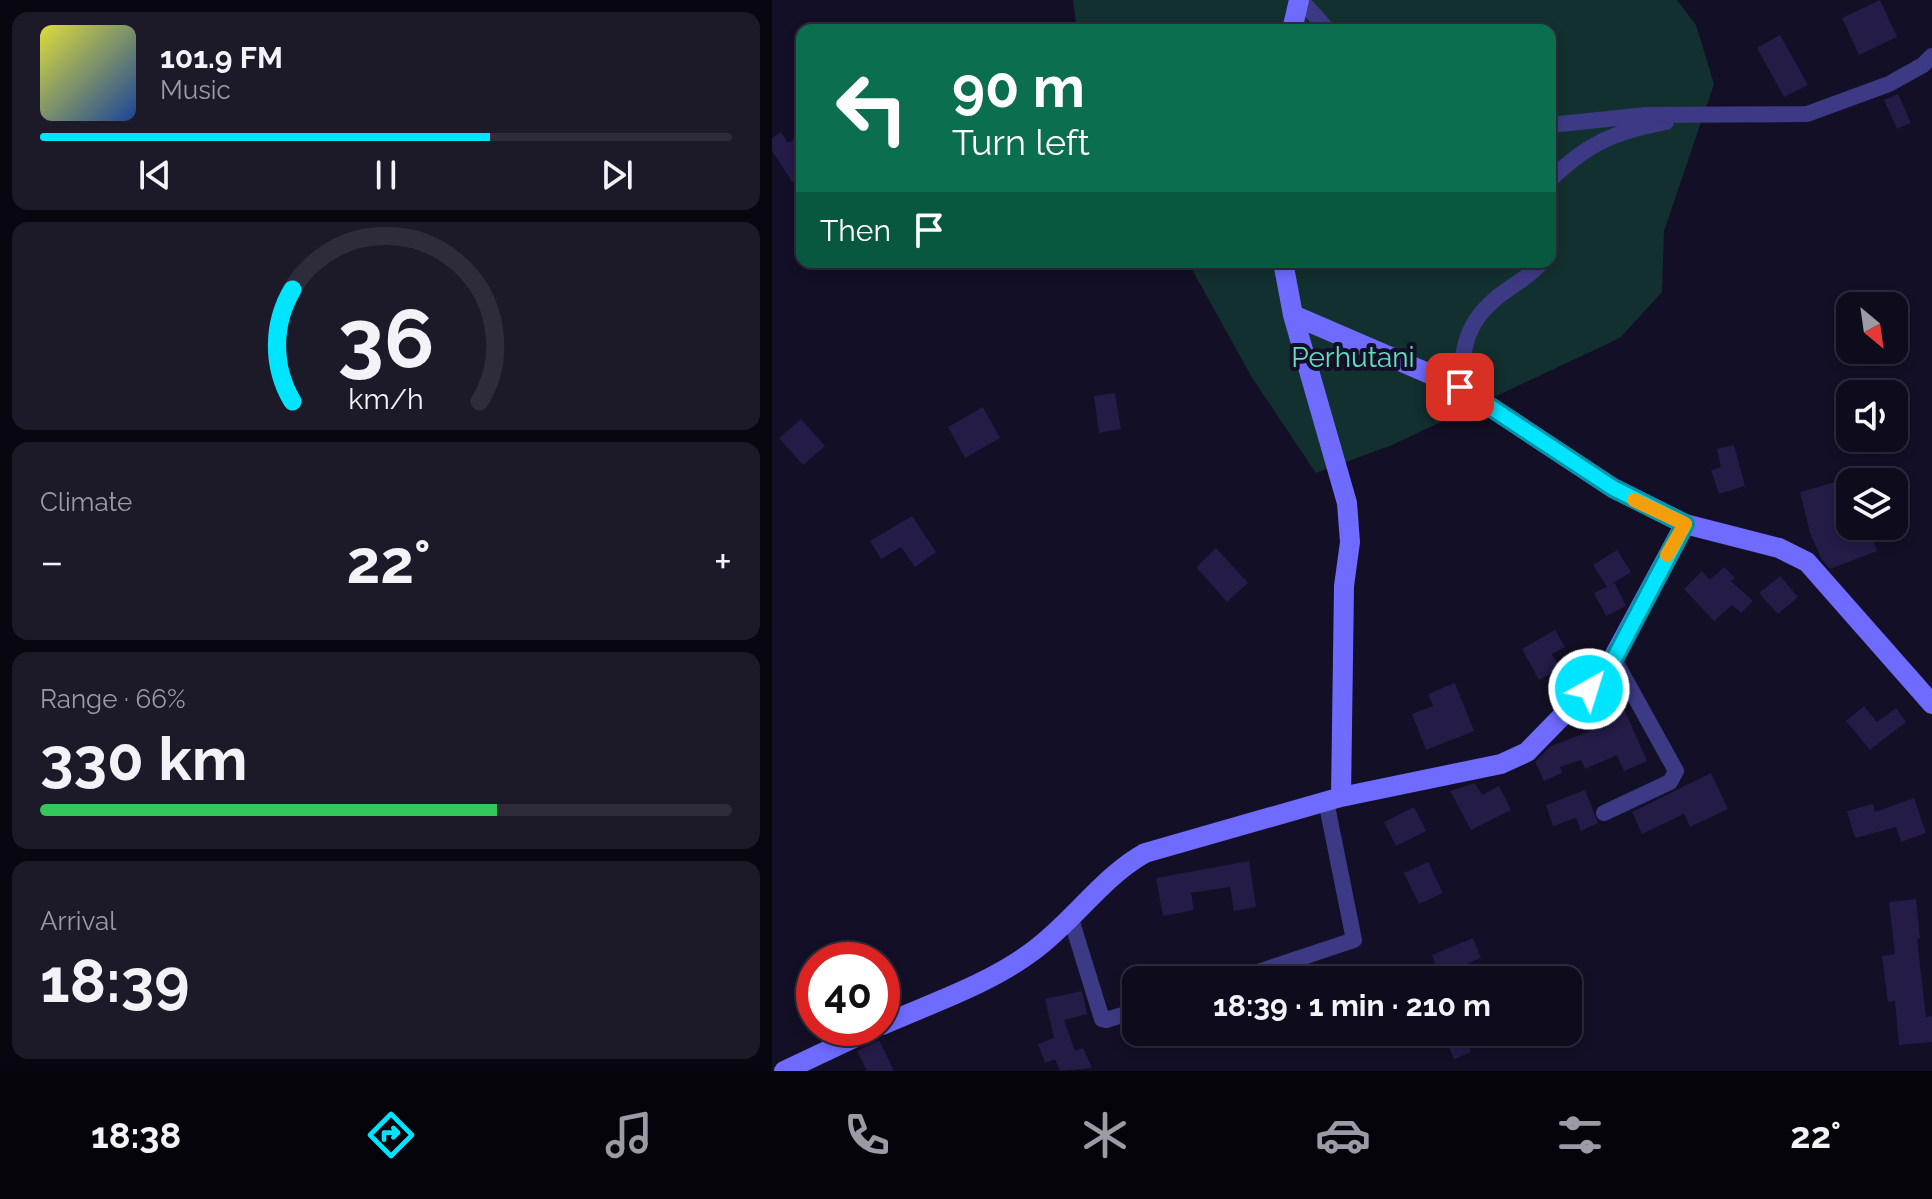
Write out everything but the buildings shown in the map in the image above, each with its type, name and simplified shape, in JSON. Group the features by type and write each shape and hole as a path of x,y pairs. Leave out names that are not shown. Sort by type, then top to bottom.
{"street":[{"path":"1294,24 1300,0"},
{"path":"1300,0 1322,24"},
{"path":"1556,124 1646,115 1807,114 1889,84 1923,65 1932,56"},
{"path":"1556,174 1581,151 1593,145 1628,130 1694,114"},
{"path":"1276,966 1354,940 1334,799 1349,522 1343,483 1293,315 1284,268"},
{"path":"1460,387 1461,361 1473,321 1485,306 1536,268"},
{"path":"1293,315 1460,387 1613,488 1685,524 1779,548 1807,562 1932,704"},
{"path":"900,1017 1010,966 1032,952 1071,919 1122,868 1145,853 1334,799 1514,759 1538,743 1606,671 1685,524"},
{"path":"1604,813 1670,782 1676,771 1614,659"},
{"path":"1071,919 1102,1019 1122,1015"},
{"path":"784,1071 837,1046"}],"green space":[{"name":"Perhutani","path":"1073,0 1677,0 1696,25 1714,84 1664,231 1662,292 1620,338 1392,445 1316,473 1251,376 1191,268 1556,268 1556,24 1076,24"}],"slow traffic":[{"path":"1634,500 1685,524 1667,555"}],"route":[{"path":"1460,387 1613,488 1685,524 1614,659 1589,689"}]}
